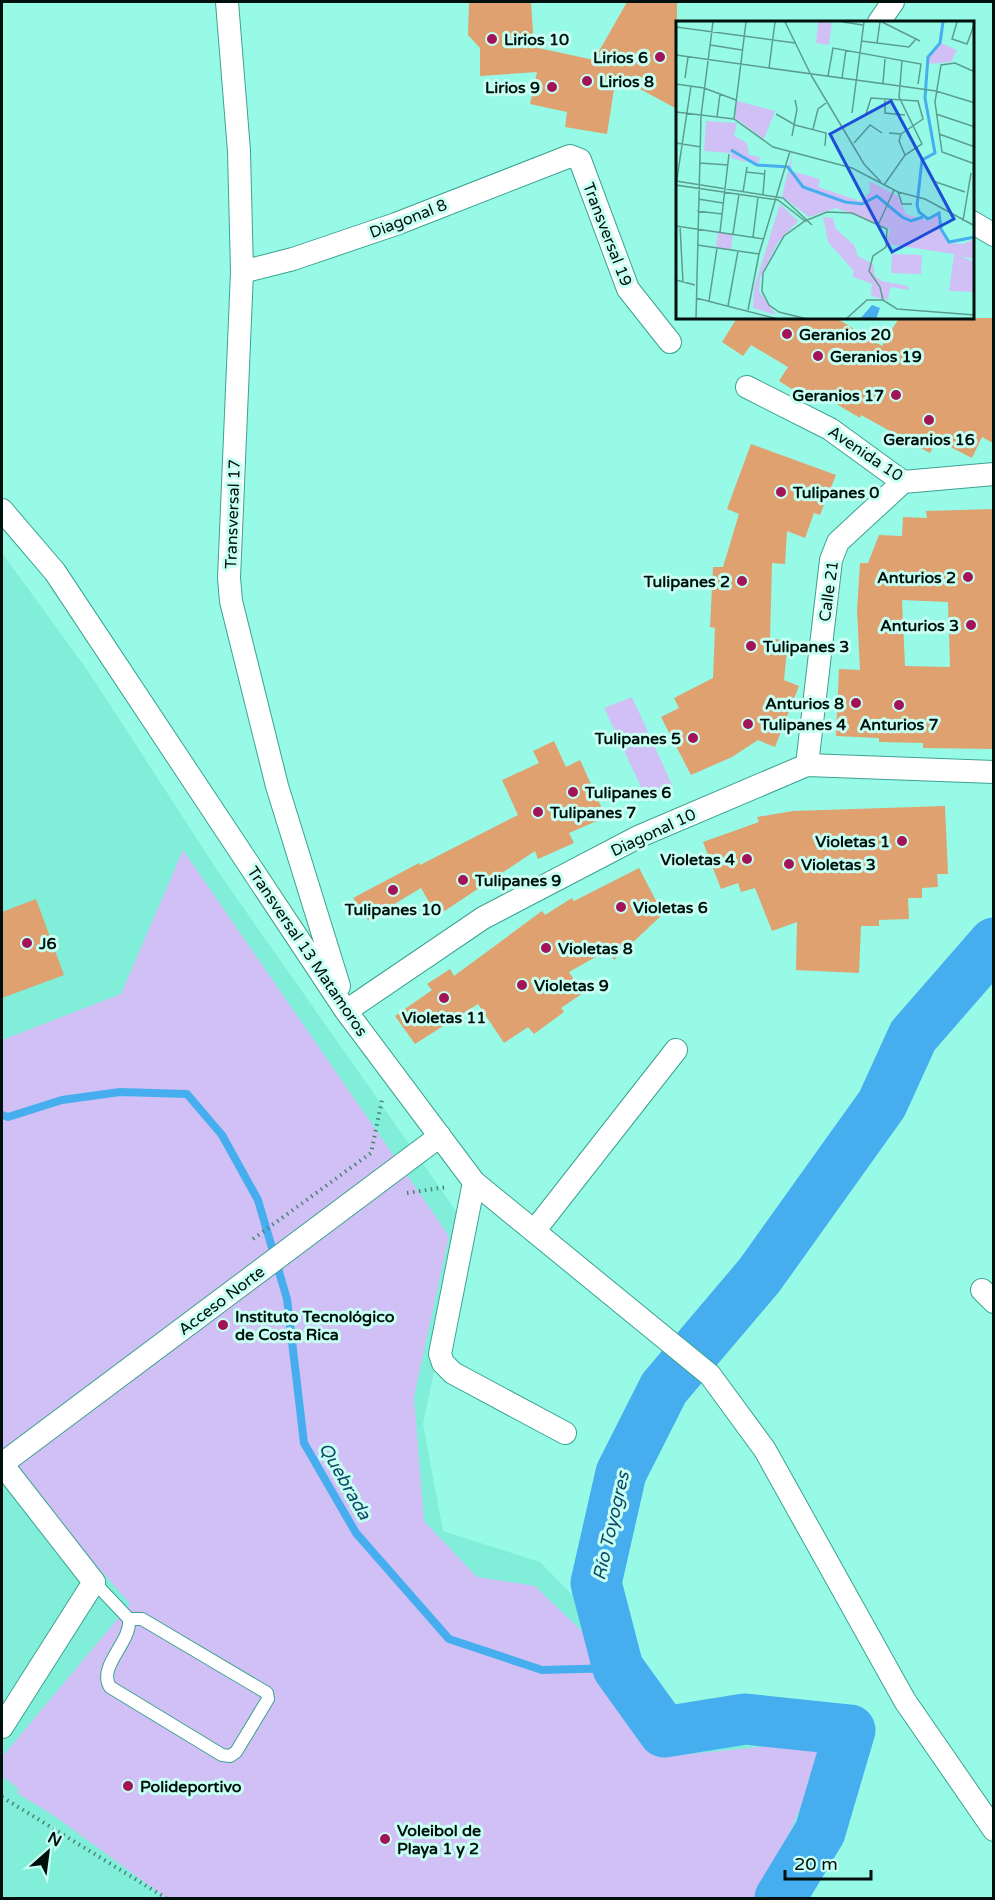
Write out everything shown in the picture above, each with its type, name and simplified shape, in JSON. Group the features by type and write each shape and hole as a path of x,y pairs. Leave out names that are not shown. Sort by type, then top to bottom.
{"street":[{"name":"Transversal 17","path":"227,2 239,151 242,272 229,578 231,601 277,786 346,1011"},
{"path":"880,21 892,2"},
{"name":"Diagonal 8","path":"242,272 292,259 396,224 570,156"},
{"name":"Transversal 19","path":"570,156 580,160 628,289 670,342"},
{"path":"974,223 993,235"},
{"name":"Avenida 10","path":"747,387 830,429 903,482 993,474"},
{"name":"Calle 21","path":"807,765 831,560 838,542 903,482"},
{"name":"Transversal 13 Matamoros","path":"2,510 55,572 346,1011 474,1182 710,1375 765,1449 905,1701 993,1830"},
{"name":"Diagonal 10","path":"346,1011 483,918 640,836 807,765 993,772"},
{"path":"534,1230 676,1050"},
{"name":"Acceso Norte","path":"2,1464 440,1136"},
{"path":"474,1182 440,1354 443,1363 453,1373 565,1433"},
{"path":"2,1464 94,1582 2,1727"}],"lane":[{"path":"94,1582 129,1619 142,1619 267,1693 268,1700 236,1752 230,1756 222,1755 110,1687 106,1680 107,1672 127,1635 129,1619"}],"path":[{"path":"253,1239 371,1153 388,1067"},
{"path":"405,1194 474,1182"},
{"path":"2,1797 166,1899"}],"shaded area":[{"name":"Instituto Tecnológico de Costa Rica","path":"2,553 88,671 219,873 466,1225 423,1424 443,1531 540,1562 600,1623 661,1736 739,1722 847,1728 822,1833 789,1898 2,1898"},
{"path":"632,697 674,789 648,802 604,708"},
{"name":"Instituto Tecnológico de Costa Rica","path":"183,850 449,1236 414,1397 424,1521 477,1577 535,1586 587,1636 637,1730 670,1756 829,1740 762,1898 166,1898 56,1817 17,1793 19,1789 2,1776 2,1757 130,1604 2,1457 2,1040 121,994"}],"building":[{"path":"469,2 531,2 534,47 594,60 627,2 677,2 676,108 616,76 607,134 565,127 567,112 530,104 537,72 480,76 480,48 468,35"},
{"path":"993,318 993,443 982,437 972,458 937,440 930,453 861,415 860,418 818,393 813,402 779,381 788,367 751,345 743,356 722,342 736,320 839,320 882,346 898,320"},
{"path":"751,444 836,475 820,515 814,513 805,538 787,531 785,564 772,563 770,639 788,640 784,680 799,686 775,747 758,740 732,757 691,775 661,717 679,708 674,698 713,678 715,628 710,627 713,567 723,567 739,514 727,509"},
{"path":"993,509 993,749 923,748 923,743 879,742 879,738 836,736 839,669 860,670 857,610 860,563 868,563 879,535 902,536 903,517 927,518 926,511","holes":["902,600 948,602 950,667 905,666"]},
{"path":"554,741 566,767 580,760 606,817 569,833 574,843 538,859 535,851 437,916 421,888 368,920 353,898 518,815 502,780 539,763 533,751"},
{"path":"945,806 948,874 937,874 938,887 922,888 922,898 908,898 909,919 879,920 879,926 861,926 859,973 796,970 797,922 772,931 755,888 741,892 738,883 721,889 703,842 759,822 757,817 793,811"},
{"path":"639,868 663,914 614,960 608,950 569,972 583,993 561,1008 564,1012 534,1034 528,1027 504,1043 478,1004 415,1044 395,1016 432,990 427,984 450,969 454,976 542,911 545,915 572,898 574,901"},
{"name":"J6","path":"36,899 64,975 2,998 2,912"}],"waterway":[{"name":"Río Toyogres","path":"780,1898 820,1832 850,1730 745,1719 664,1732 618,1668 596,1583 621,1473 664,1388 759,1276 882,1104 913,1036 994,943"},
{"name":"Quebrada","path":"2,1115 8,1117 62,1100 120,1092 187,1094 222,1135 258,1200 287,1299 304,1443 356,1533 449,1639 542,1670 618,1668"}],"place":[{"name":"Lirios 10","path":"492,39"},
{"name":"Lirios 6","path":"660,57"},
{"name":"Lirios 8","path":"587,81"},
{"name":"Lirios 9","path":"552,87"},
{"name":"Geranios 20","path":"787,334"},
{"name":"Geranios 19","path":"818,356"},
{"name":"Geranios 17","path":"896,395"},
{"name":"Geranios 16","path":"929,420"},
{"name":"Tulipanes 0","path":"781,492"},
{"name":"Anturios 2","path":"968,577"},
{"name":"Tulipanes 2","path":"742,581"},
{"name":"Anturios 3","path":"971,625"},
{"name":"Tulipanes 3","path":"751,646"},
{"name":"Anturios 8","path":"856,703"},
{"name":"Anturios 7","path":"899,705"},
{"name":"Tulipanes 4","path":"748,724"},
{"name":"Tulipanes 5","path":"693,738"},
{"name":"Tulipanes 6","path":"573,792"},
{"name":"Tulipanes 7","path":"538,812"},
{"name":"Violetas 1","path":"902,841"},
{"name":"Violetas 4","path":"747,859"},
{"name":"Violetas 3","path":"789,864"},
{"name":"Tulipanes 9","path":"463,880"},
{"name":"Tulipanes 10","path":"393,890"},
{"name":"Violetas 6","path":"621,907"},
{"name":"J6","path":"27,943"},
{"name":"Violetas 8","path":"546,948"},
{"name":"Violetas 9","path":"522,985"},
{"name":"Violetas 11","path":"444,998"},
{"name":"Instituto Tecnológico de Costa Rica","path":"223,1325"},
{"name":"Polideportivo","path":"128,1786"},
{"name":"Voleibol de Playa 1 y 2","path":"385,1839"}]}
